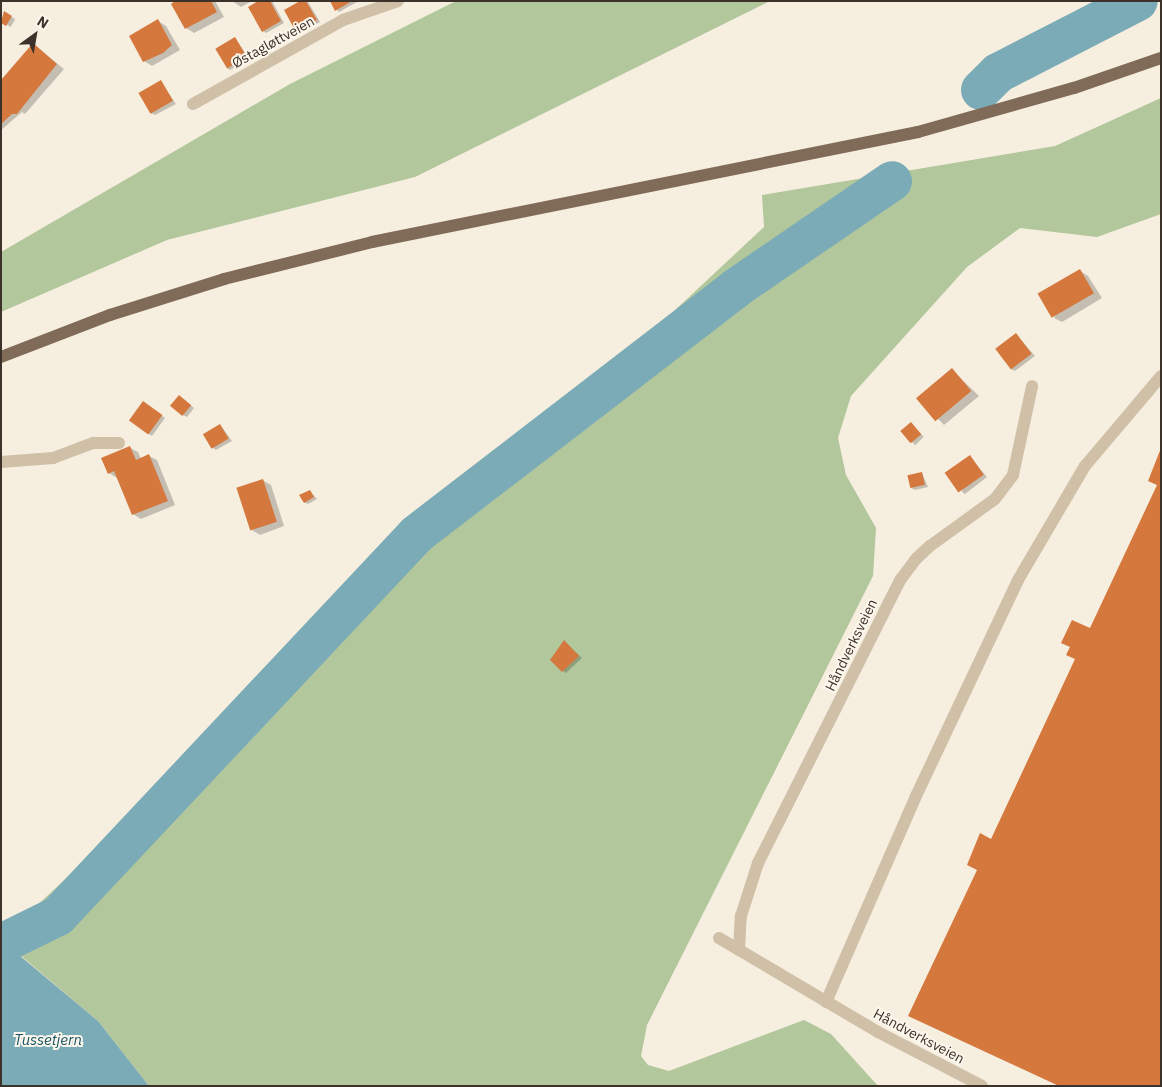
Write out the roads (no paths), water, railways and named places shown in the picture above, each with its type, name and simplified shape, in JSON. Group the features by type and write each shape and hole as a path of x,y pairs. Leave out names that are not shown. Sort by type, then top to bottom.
{"main road":[{"path":"1,357 110,315 224,279 372,242 918,132 1074,88 1161,58"}],"street":[{"name":"Østagløttveien","path":"193,104 343,20 398,1"},
{"path":"826,1002 916,796 1018,580 1086,466 1161,376"},
{"name":"Håndverksveien","path":"739,950 741,916 758,863 889,602 917,558 930,546 995,499 1014,474 1032,386"},
{"path":"1,462 53,458 93,443 119,443"},
{"name":"Håndverksveien","path":"719,938 826,1002 982,1086"}],"water":[{"name":"Tussetjern","path":"1,940 98,1021 149,1086 1,1086"}],"waterway":[{"path":"981,90 998,73 1138,1"},
{"path":"5,942 58,916 417,534 736,288 892,181"}]}
